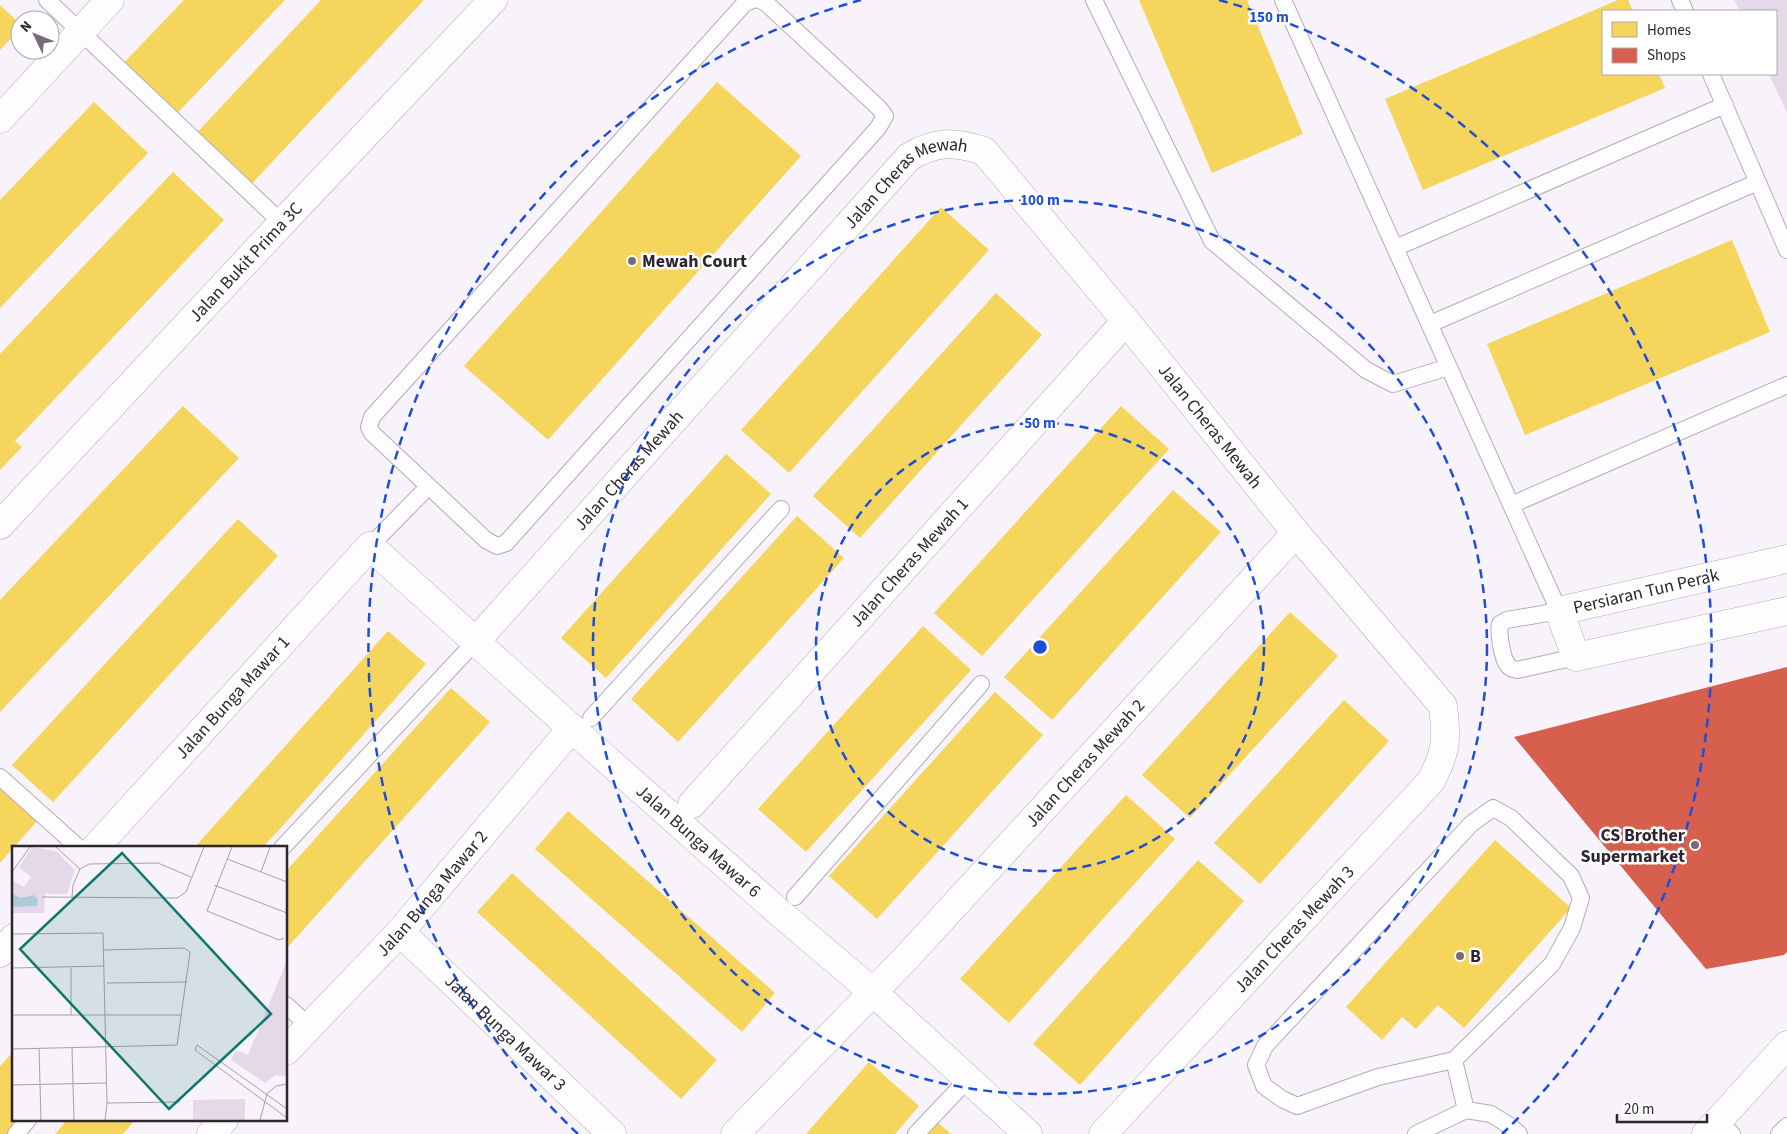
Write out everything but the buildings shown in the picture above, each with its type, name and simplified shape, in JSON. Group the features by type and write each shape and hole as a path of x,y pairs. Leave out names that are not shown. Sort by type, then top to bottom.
{"street":[{"path":"0,119 110,0"},
{"name":"Jalan Bukit Prima 3C","path":"0,525 493,0"},
{"name":"Jalan Cheras Mewah","path":"476,641 909,157 925,148 950,144 966,145 984,151 1126,321 1296,534 1443,706"},
{"name":"Jalan Cheras Mewah 1","path":"692,804 1126,321"},
{"name":"Jalan Cheras Mewah 2","path":"736,1134 914,950 1296,534"},
{"name":"Jalan Bunga Mawar 6","path":"370,546 476,641 581,723 781,914 873,992 1028,1134"},
{"name":"Jalan Bunga Mawar 1","path":"98,846 370,546"},
{"name":"Persiaran Tun Perak","path":"1576,657 1559,611 1787,559"},
{"path":"1576,657 1787,611"},
{"name":"Jalan Cheras Mewah 3","path":"1103,1134 1431,781 1442,760 1446,735 1443,706"},
{"name":"Jalan Bunga Mawar 2","path":"288,1049 400,932 581,723"},
{"name":"Jalan Bunga Mawar 3","path":"400,932 612,1134"},
{"path":"0,954 12,940"},
{"path":"1719,1130 1787,1045"},
{"path":"211,1134 222,1122"}],"lane":[{"path":"47,0 282,223"},
{"path":"753,0 745,3 372,417 369,427 372,433 486,540 497,546 506,543 878,128 885,116 879,108 766,3 760,0"},
{"path":"1094,0 1212,241 1366,370 1393,384 1449,367"},
{"path":"1283,0 1559,611 1506,620 1500,624 1498,631 1506,664 1512,669 1517,670 1576,657"},
{"path":"1711,75 1787,250"},
{"path":"1395,248 1725,105"},
{"path":"1430,324 1758,182"},
{"path":"1511,505 1787,386"},
{"path":"370,546 428,487"},
{"path":"581,723 781,509"},
{"path":"284,846 476,641"},
{"path":"795,897 980,684"},
{"path":"0,777 98,846"},
{"path":"1493,808 1511,818 1571,876 1582,898 1572,928 1552,964 1454,1060 1378,1077 1297,1106 1282,1099 1264,1086 1256,1065 1265,1046 1471,824 1493,808"},
{"path":"288,1007 309,1026"},
{"path":"1454,1060 1466,1110"},
{"path":"916,1134 968,1079"},
{"path":"1416,1134 1466,1110 1491,1114 1519,1134"},
{"path":"16,1134 26,1122"},
{"path":"1779,1134 1787,1126"}],"shaded area":[{"path":"1734,0 1787,0 1787,113 1769,75 1777,75 1777,10 1739,10"}],"place":[{"name":"Mewah Court","path":"632,261"},
{"name":"CS Brother Supermarket","path":"1695,845"},
{"name":"B","path":"1460,956"}]}
